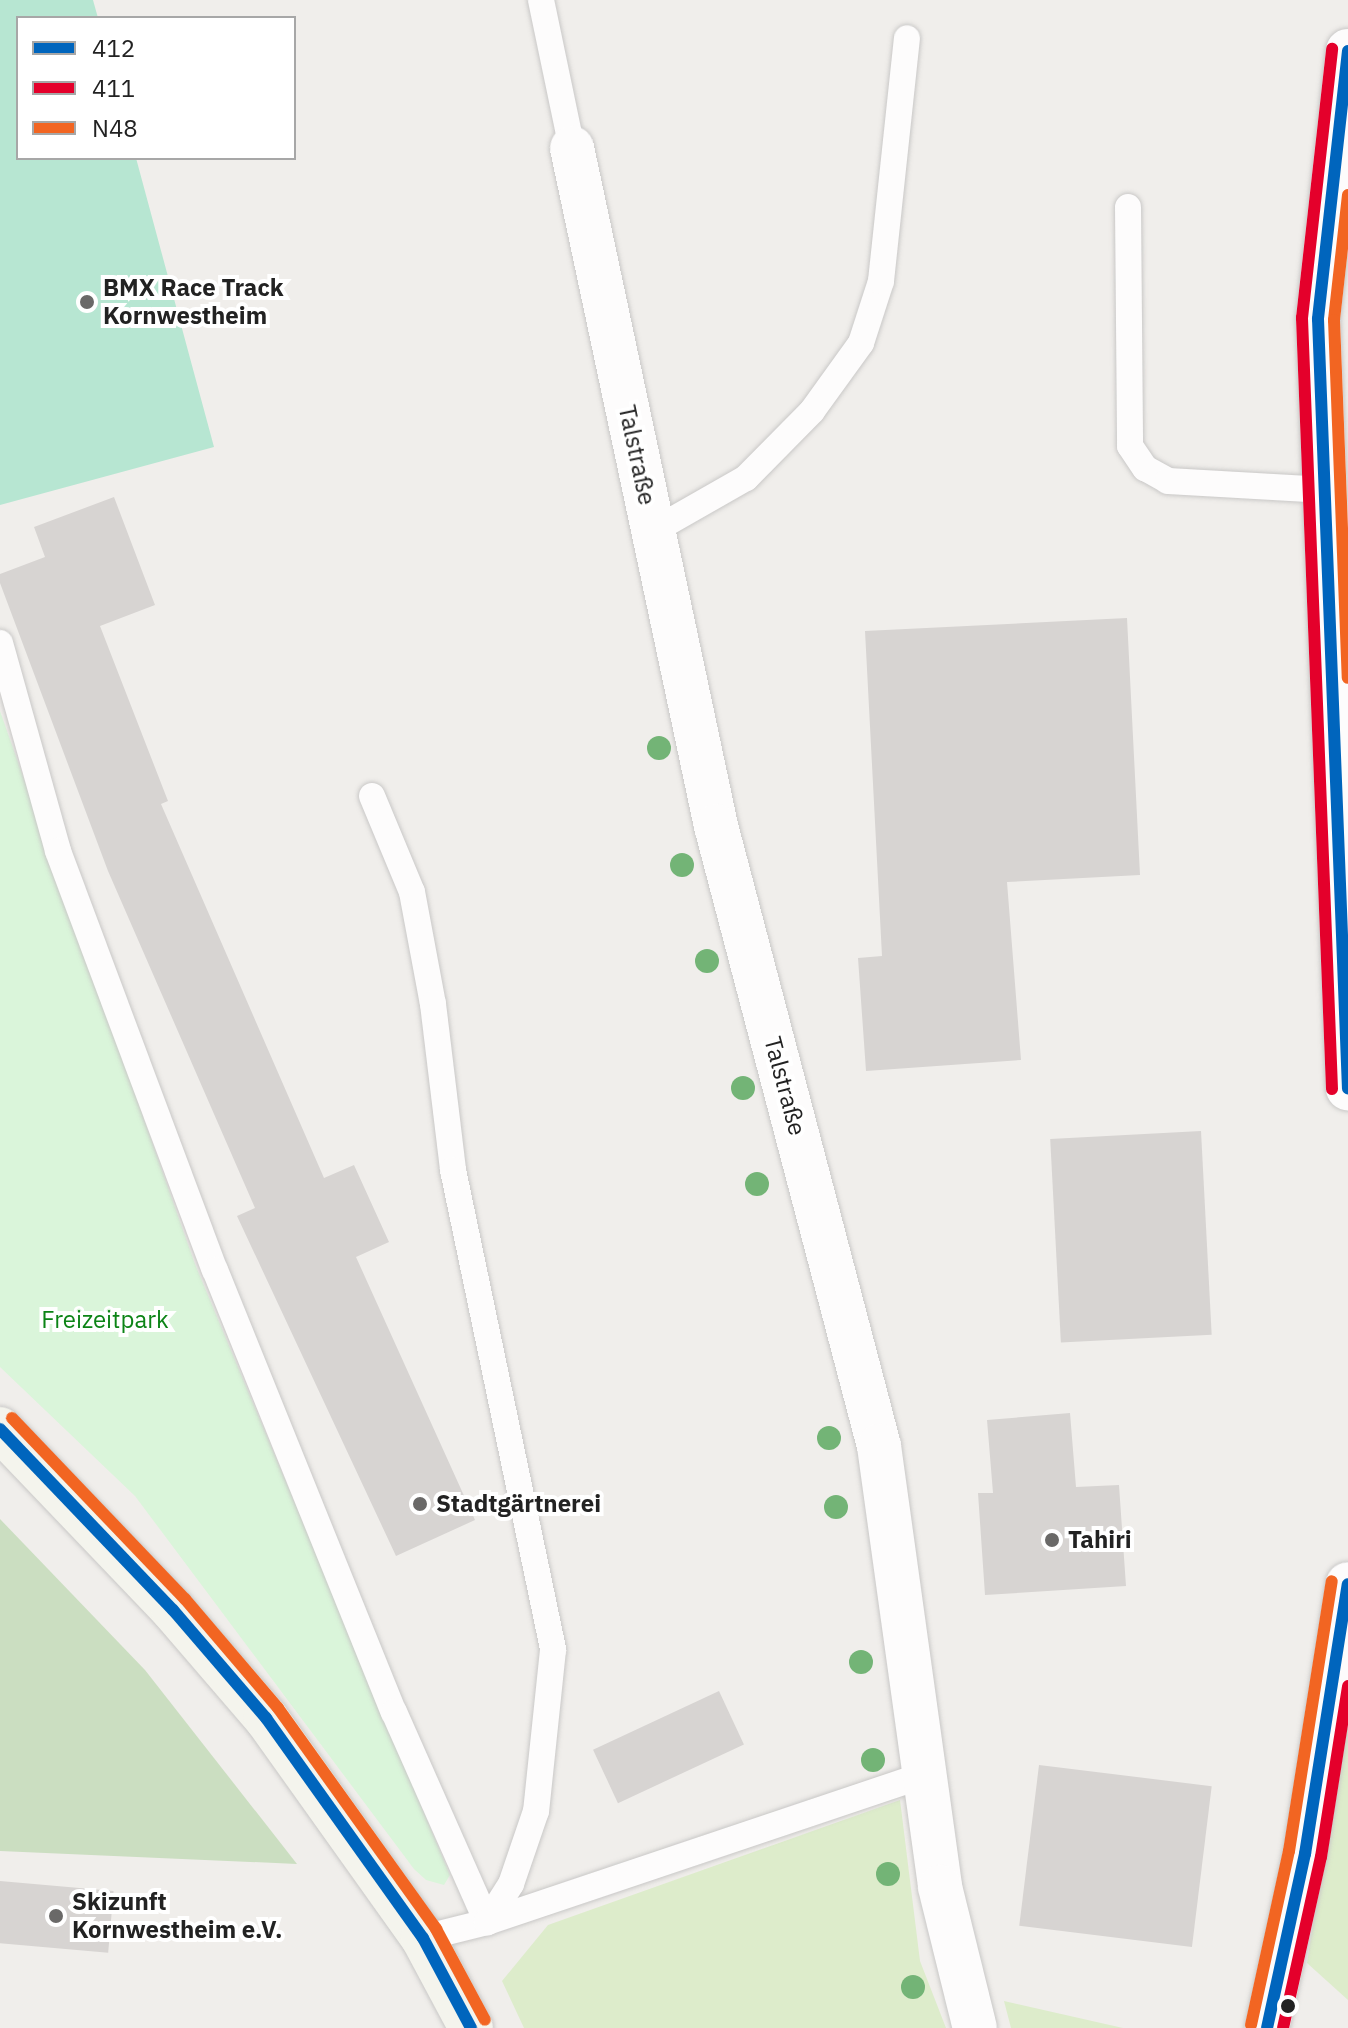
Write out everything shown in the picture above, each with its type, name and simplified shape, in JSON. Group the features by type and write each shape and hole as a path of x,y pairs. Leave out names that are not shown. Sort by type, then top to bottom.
{"main road":[{"path":"0,1429 173,1610 266,1718 423,1938 471,2028"}],"street":[{"path":"1348,51 1318,319 1348,1088"},
{"name":"Talstraße","path":"572,148 716,826 879,1446 940,1887 975,2028"},
{"path":"1267,2028 1305,1854 1348,1584"}],"lane":[{"path":"541,0 572,148"},
{"path":"653,531 746,478 812,411 861,343 881,281 907,38"},
{"path":"1128,207 1130,446 1145,468 1168,481 1326,490"},
{"path":"0,643 58,851 215,1270 394,1712 487,1922"},
{"path":"372,796 412,892 433,1004 453,1170 553,1650 536,1811 511,1884 487,1922"},
{"path":"423,1938 487,1922 924,1775"}],"green space":[{"name":"BMX Race Track Kornwestheim","path":"0,0 93,0 97,16 16,16 16,160 137,160 214,447 0,505"},
{"name":"Freizeitpark","path":"0,711 195,1264 450,1875 444,1885 426,1880 414,1869 135,1496 0,1367"},
{"path":"0,1519 145,1670 297,1864 0,1851"},
{"path":"1348,1700 1348,2000 1307,1963"},
{"path":"900,1800 920,1961 946,2028 524,2028 502,1981 548,1925"},
{"path":"1004,2001 1123,2028 1011,2028"}],"building":[{"path":"114,497 155,605 100,626 168,801 161,804 324,1178 354,1165 389,1242 356,1257 475,1520 396,1556 237,1216 255,1208 108,871 0,583 0,574 45,557 34,527"},
{"path":"1127,618 1140,875 1007,882 1021,1060 866,1071 858,958 882,956 865,631"},
{"path":"1201,1131 1212,1335 1061,1343 1050,1139"},
{"name":"Tahiri","path":"1070,1413 1076,1487 1119,1485 1126,1586 985,1595 978,1493 993,1493 987,1420"},
{"path":"719,1691 744,1744 618,1803 593,1750"},
{"path":"1039,1765 1212,1786 1192,1947 1019,1926"},
{"name":"Skizunft Kornwestheim e.V.","path":"0,1881 114,1891 108,1953 0,1943"}],"transit line":[{"name":"411","path":"1332,49 1302,318 1332,1089"},
{"name":"412","path":"1348,51 1318,319 1348,1088"},
{"name":"N48","path":"1348,195 1334,320 1348,678"},
{"name":"N48","path":"12,1418 185,1599 278,1708 436,1929 485,2020"},
{"name":"412","path":"0,1429 173,1610 266,1718 423,1938 471,2028"},
{"name":"N48","path":"1251,2025 1289,1851 1332,1581"},
{"name":"412","path":"1267,2028 1305,1854 1348,1584"},
{"name":"411","path":"1283,2028 1321,1857 1348,1686"}],"place":[{"name":"BMX Race Track Kornwestheim","path":"87,302"},
{"name":"Stadtgärtnerei","path":"420,1504"},
{"name":"Tahiri","path":"1052,1540"},
{"name":"Skizunft Kornwestheim e.V.","path":"56,1916"}]}
